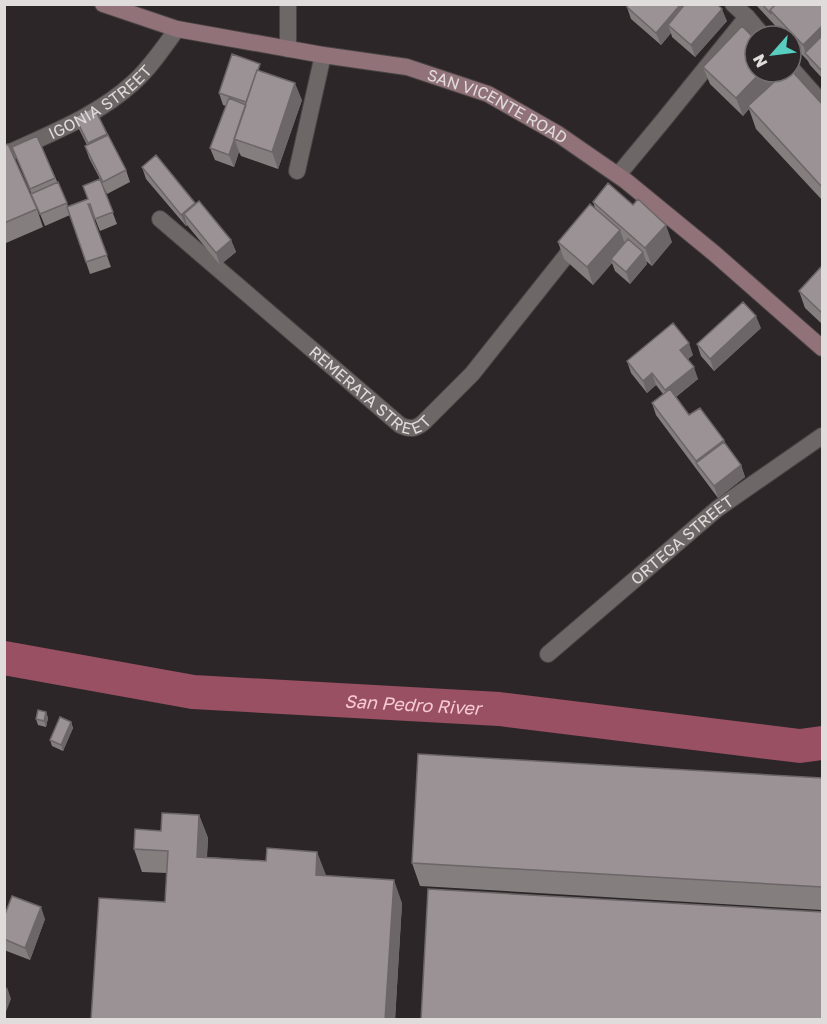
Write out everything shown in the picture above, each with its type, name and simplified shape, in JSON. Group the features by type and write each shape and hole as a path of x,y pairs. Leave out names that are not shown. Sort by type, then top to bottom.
{"main road":[{"name":"SAN VICENTE ROAD","path":"103,4 177,29 323,55 407,67 488,94 558,134 715,254 822,348"}],"street":[{"path":"288,4 288,49"},
{"path":"733,4 753,24"},
{"path":"621,182 662,122 747,17"},
{"name":"IGONIA STREET","path":"4,154 93,112 124,91 135,82 177,29"},
{"path":"297,171 323,55"},
{"path":"803,82 822,103"},
{"name":"REMERATA STREET","path":"160,219 400,425 413,429 424,422 472,374 589,227"},
{"name":"ORTEGA STREET","path":"548,654 717,509 822,436"}],"building":[{"path":"628,4 681,4 656,33 627,7"},
{"path":"685,4 717,4 722,9 691,45 668,25"},
{"path":"762,4 776,4 770,10 771,14"},
{"path":"776,4 822,4 822,26 803,45 803,24 783,24 770,10"},
{"path":"742,26 743,84 749,84 736,98 703,67"},
{"path":"822,36 822,71 805,53"},
{"path":"232,54 260,64 246,102 219,93"},
{"path":"257,70 295,83 272,152 234,139"},
{"path":"803,83 822,104 822,187 748,106 772,84"},
{"path":"229,98 246,105 229,155 210,148"},
{"path":"94,107 107,134 88,143 75,117"},
{"path":"108,135 126,170 103,182 85,146"},
{"path":"37,136 55,178 30,189 12,147"},
{"path":"8,144 37,209 4,223 4,146"},
{"path":"156,155 195,203 181,215 142,167"},
{"path":"100,179 113,212 95,219 90,204 88,204 107,255 86,262 67,207 88,199 83,186"},
{"path":"58,182 67,203 40,214 31,194"},
{"path":"608,183 633,205 638,199 666,225 645,248 593,202"},
{"path":"199,201 231,240 216,253 184,214"},
{"path":"590,204 620,230 587,267 558,242"},
{"path":"628,239 643,252 626,272 611,259"},
{"path":"822,266 822,313 799,291"},
{"path":"743,302 756,316 710,359 697,344"},
{"path":"673,323 689,343 680,350 694,367 665,390 652,373 643,381 627,361"},
{"path":"670,389 689,415 700,408 724,440 696,461 652,403"},
{"path":"724,442 741,465 714,486 696,463"},
{"path":"38,710 46,712 44,721 36,719"},
{"path":"60,717 71,722 61,745 50,740"},
{"path":"418,754 822,778 822,887 412,863"},
{"path":"162,813 199,815 197,857 266,861 267,848 317,852 316,875 394,880 385,1020 91,1020 99,898 165,902 168,851 134,849 135,829 161,831"},
{"path":"428,889 822,912 822,1020 421,1020"},
{"path":"12,896 41,907 25,948 4,939 4,917"}],"waterway":[{"name":"San Pedro River","path":"4,658 193,692 499,709 800,746 822,743"}]}
